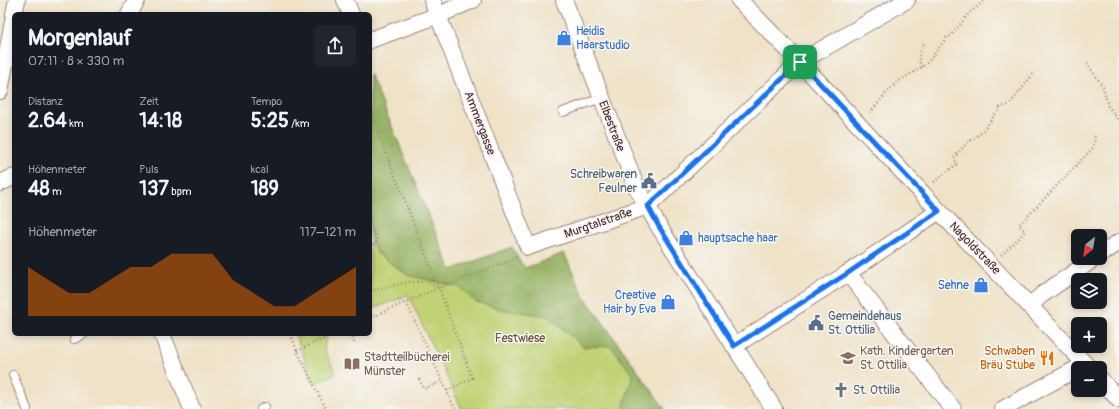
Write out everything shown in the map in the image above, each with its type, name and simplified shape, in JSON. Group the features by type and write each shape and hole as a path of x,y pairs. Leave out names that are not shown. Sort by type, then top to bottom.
{"street":[{"path":"15,12 17,0"},
{"path":"130,12 137,0"},
{"path":"345,0 350,12"},
{"name":"Ammergasse","path":"432,0 528,247"},
{"path":"372,39 438,15 473,0"},
{"name":"Elbestraße","path":"564,0 636,186 658,225 774,409"},
{"name":"Nagoldstraße","path":"739,0 800,62 939,211 1030,305 1078,361"},
{"name":"Murgtalstraße","path":"528,247 648,206 800,62 907,0"},
{"path":"0,90 12,26"},
{"path":"0,183 12,178"},
{"path":"734,346 848,273 939,211"},
{"path":"1107,250 1119,242"},
{"path":"1030,305 1043,294 1085,265"},
{"path":"848,273 953,409"},
{"path":"163,336 192,409"},
{"path":"1003,409 1071,373"},
{"path":"1107,387 1119,400"}],"lane":[{"path":"563,112 601,98"},
{"path":"74,339 80,336"},
{"path":"13,374 27,409"}],"path":[{"path":"859,125 887,92 899,81 922,67 969,13 984,1"},
{"path":"922,67 919,62 919,54 924,43"},
{"path":"1087,63 1103,87 1108,106 1119,120"},
{"path":"922,192 957,164 954,158 967,143 982,132 1000,108 1010,104 1033,74"},
{"path":"372,117 439,288 472,378 446,390"},
{"path":"991,265 1025,231 1019,225 1093,148 1095,136"},
{"path":"372,228 378,241 372,246"},
{"path":"372,317 439,288 509,261"},
{"path":"372,291 408,282 426,282 439,288"},
{"path":"406,302 455,409"},
{"path":"292,336 297,351 326,409"},
{"path":"297,351 326,336"},
{"path":"353,336 354,343"},
{"path":"419,379 424,389 442,381"}],"green space":[{"name":"Festwiese","path":"372,79 451,270 520,262 526,268 564,253 583,295 665,409 462,409 408,295 372,309"},
{"path":"372,79 451,270 512,247 520,262 526,268 564,253 583,295 665,409 626,409 624,405 633,375 611,346 584,347 547,316 500,309 476,302 459,287 407,275 377,253 372,242"},
{"path":"296,336 327,336 324,349 336,374 314,383"}],"place":[{"name":"Heidis Haarstudio","path":"564,38"},
{"name":"Schreibwaren Feulner","path":"649,181"},
{"name":"hauptsache haar","path":"686,238"},
{"name":"Sehne","path":"981,285"},
{"name":"Creative Hair by Eva","path":"668,302"},
{"name":"Gemeindehaus St. Ottilia","path":"816,323"},
{"name":"Kath. Kindergarten St. Ottilia","path":"848,358"},
{"name":"Schwaben Bräu Stube","path":"1047,358"},
{"name":"Stadtteilbücherei Münster","path":"352,364"},
{"name":"St. Ottilia","path":"841,390"}],"route":[{"path":"800,62 939,211 848,273 734,346 658,225 648,206 800,62"}]}
